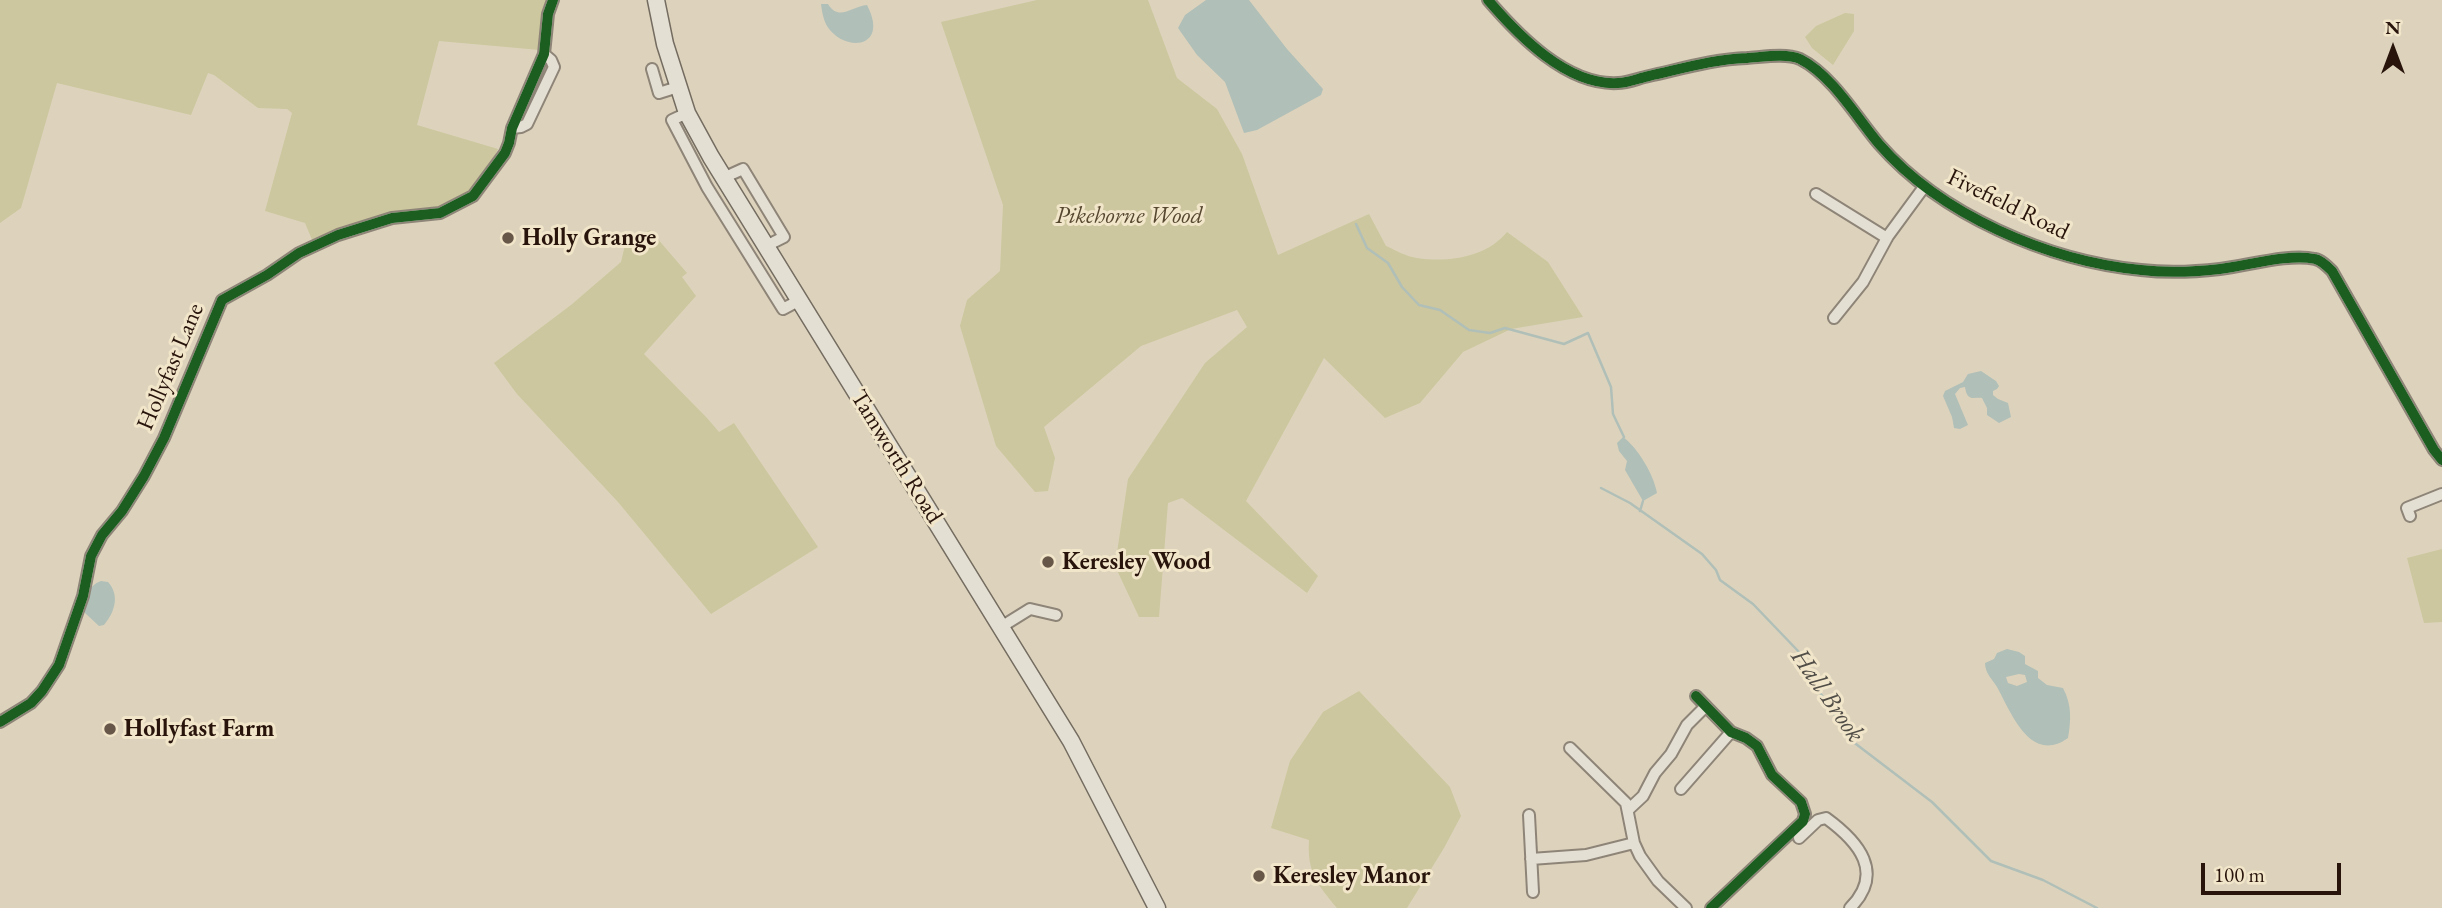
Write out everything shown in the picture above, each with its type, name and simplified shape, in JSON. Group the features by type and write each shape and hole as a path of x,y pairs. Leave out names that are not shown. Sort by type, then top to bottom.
{"main road":[{"name":"Tamworth Road","path":"656,0 665,44 687,113 723,178 1071,741 1157,908"}],"street":[{"name":"Hollyfast Lane","path":"0,722 30,703 42,691 59,664 83,596 91,556 102,535 122,511 144,476 164,438 222,300 267,275 299,253 338,235 392,218 440,213 473,196 505,153 512,128 544,54 548,14 553,0"},
{"name":"Fivefield Road","path":"1488,0 1509,25 1543,54 1563,68 1596,81 1618,83 1732,58 1798,58 1814,69 1839,94 1881,145 1924,187 1948,204 2061,256 2097,265 2183,271 2220,269 2281,259 2319,260 2332,271 2442,460"},
{"path":"652,69 661,97 678,87"},
{"path":"687,113 673,120 707,187 783,309 799,301"},
{"path":"1834,318 1863,282 1887,238 1924,187"},
{"path":"1816,194 1887,238"},
{"path":"2410,516 2407,509 2442,494"},
{"path":"1001,627 1030,609 1056,615"},
{"path":"1696,696 1731,732 1758,746 1772,775 1801,802 1805,814 1803,821 1713,907"},
{"path":"1628,810 1643,796 1687,725 1706,706"},
{"path":"1682,789 1731,732"},
{"path":"1570,748 1620,797 1628,810 1634,843 1649,870 1686,908"},
{"path":"1529,815 1533,892"},
{"path":"1799,838 1818,820 1826,818 1858,849 1868,869 1867,880 1863,892 1850,908"},
{"path":"1531,859 1586,855 1634,843"}],"green space":[{"path":"0,0 547,0 541,21 540,50 439,41 417,125 498,149 476,183 460,197 443,206 378,218 313,242 305,223 265,211 292,113 287,109 258,108 208,73 191,115 57,83 21,208 0,223"},
{"name":"Pikehorne Wood","path":"1037,0 1148,0 1177,78 1217,109 1242,154 1278,255 1369,214 1386,246 1417,258 1454,259 1478,253 1499,241 1507,232 1548,262 1583,317 1511,329 1463,352 1420,403 1385,418 1324,358 1246,501 1318,576 1307,593 1182,498 1168,503 1159,617 1139,617 1115,566 1128,479 1205,363 1247,327 1237,310 1141,346 1044,427 1055,458 1048,491 1035,492 996,446 960,326 967,300 1000,271 1003,205 941,22"},
{"path":"1845,13 1854,14 1854,31 1833,65 1812,48 1805,37 1816,26"},
{"path":"650,230 687,273 682,277 696,296 644,354 719,432 734,423 818,547 711,614 618,502 517,394 494,363 571,305 621,262 625,245"},
{"path":"2442,549 2442,622 2424,623 2407,558"},
{"path":"1359,691 1450,787 1461,816 1407,908 1337,908 1315,877 1310,861 1309,840 1271,828 1290,761 1323,712"}],"shaded area":[{"path":"1206,0 1249,0 1287,49 1323,89 1321,95 1257,130 1244,133 1225,82 1197,55 1178,28 1185,15"},
{"path":"821,4 828,4 837,12 867,5 873,20 873,31 869,38 853,43 835,35 827,26"},
{"path":"1981,371 1996,381 1999,386 1993,391 1993,395 2008,403 2011,417 1999,423 1987,415 1982,398 1969,397 1965,387 1955,394 1968,425 1960,429 1954,428 1943,396 1945,391 1963,382 1968,374"},
{"path":"1623,437 1640,455 1655,486 1657,493 1643,501 1625,470 1627,461 1619,451 1617,443"},
{"path":"101,581 108,582 112,587 115,604 104,625 99,626 85,613 85,608 90,590"},
{"path":"2007,649 2019,652 2025,656 2025,664 2038,671 2038,678 2047,685 2063,688 2070,713 2068,738 2055,745 2043,745 2024,732 1986,670 1985,663 1994,659 1997,653","holes":["2025,675 2027,682 2017,686 2008,683 2006,677"]}],"waterway":[{"name":"Hall Brook","path":"1356,224 1367,248 1388,263 1402,287 1419,305 1440,310 1469,330 1490,333 1505,328 1564,344 1588,333 1611,387 1613,414 1624,437"},
{"name":"Hall Brook","path":"1601,488 1630,503 1702,554 1716,570 1720,580 1753,604 1800,653 1805,670 1852,741 1932,802 1991,861 2043,880 2097,908"},
{"name":"Hall Brook","path":"1640,511 1643,501"}],"cycle path":[{"path":"0,722 31,703 59,665 83,596 91,556 102,535 122,511 144,476 164,438 222,300 267,275 299,253 338,235 392,218 440,213 473,196 505,153 512,128 544,54 548,14 553,0"},
{"path":"1488,0 1545,56 1580,76 1599,82 1626,82 1735,59 1781,56 1800,59 1823,75 1879,144 1904,169 1965,213 2034,245 2106,265 2170,272 2220,269 2293,258 2315,259 2332,271 2442,460"},
{"path":"1696,696 1731,732 1757,746 1772,775 1801,802 1805,814 1803,821 1711,908"}],"place":[{"name":"Holly Grange","path":"508,238"},
{"name":"Keresley Wood","path":"1048,562"},
{"name":"Hollyfast Farm","path":"110,729"},
{"name":"Keresley Manor","path":"1259,876"}]}
